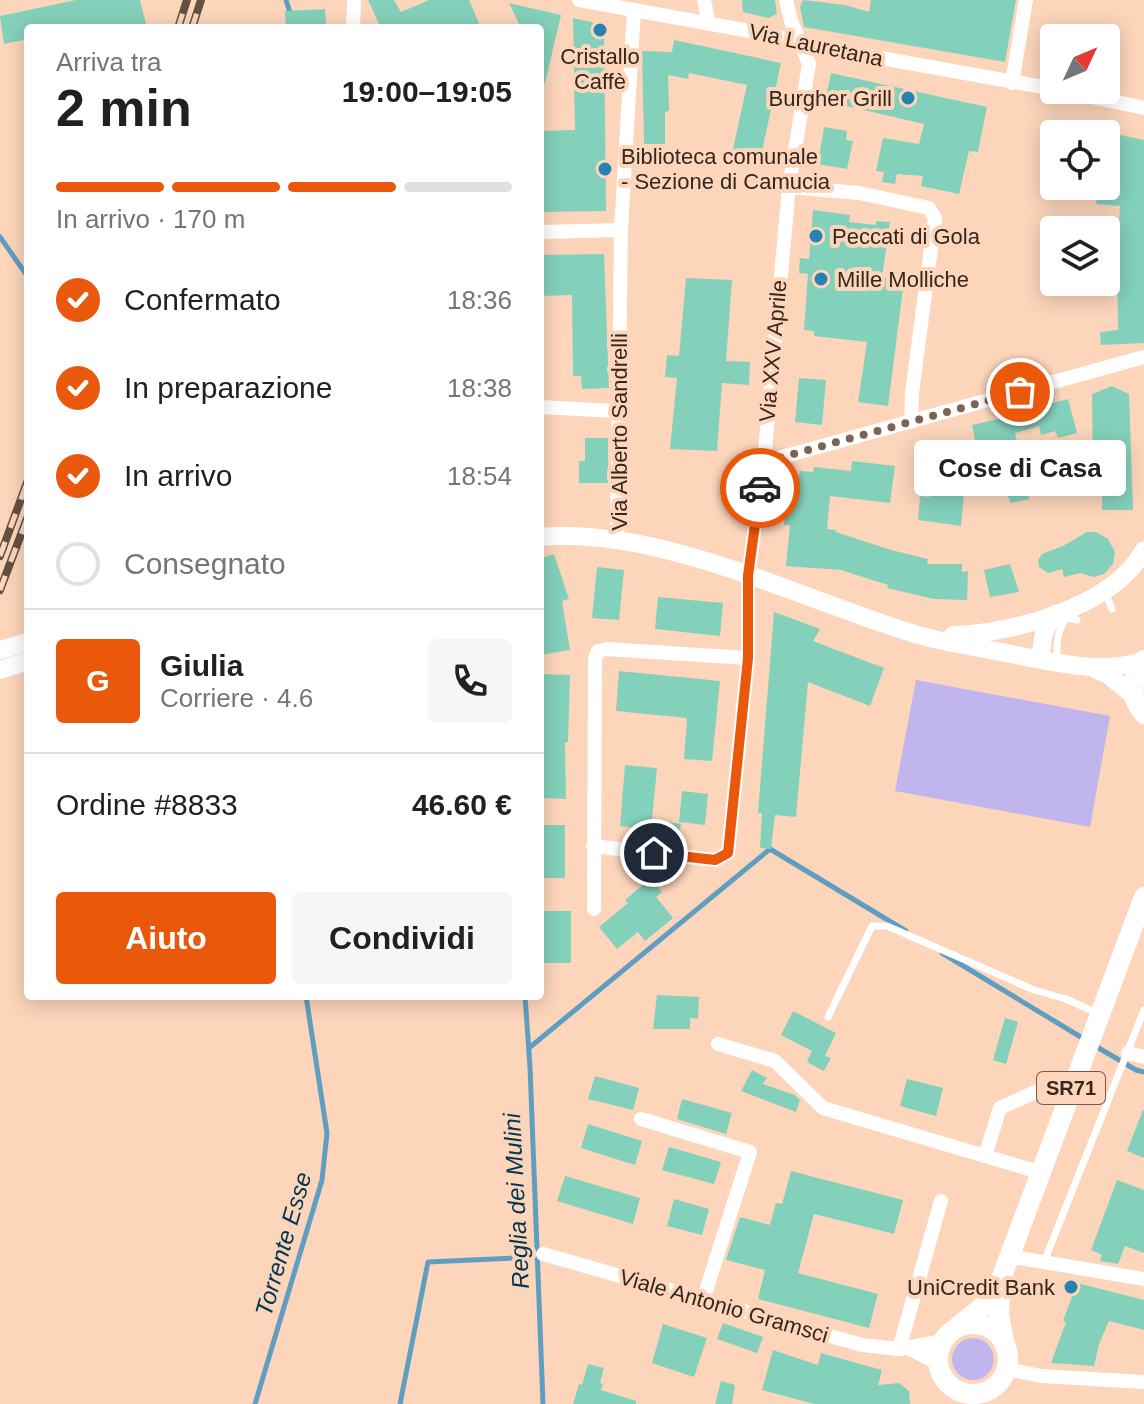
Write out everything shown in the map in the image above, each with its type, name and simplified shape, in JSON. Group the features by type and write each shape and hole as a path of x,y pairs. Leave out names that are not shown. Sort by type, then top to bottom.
{"main road":[{"path":"1143,661 1134,677 1133,695 1144,714"},
{"name":"SR71","path":"1007,1369 999,1315 1001,1279 1144,897"},
{"name":"SR71","path":"949,1335 981,1308 1001,1279"},
{"name":"Viale Antonio Gramsci","path":"949,1335 966,1324 978,1324 990,1328 1005,1346"},
{"path":"945,1404 940,1370 949,1335"},
{"name":"Viale Antonio Gramsci","path":"940,1370 957,1390 976,1394 980,1398 1002,1378 1007,1369"}],"street":[{"path":"353,24 354,0"},
{"name":"Via Lauretana","path":"579,0 1040,87"},
{"path":"704,0 709,24"},
{"name":"Via XXV Aprile","path":"593,846 715,860 728,853 748,658 748,576 764,462 789,187 809,64 798,41 786,0"},
{"path":"1012,83 1026,0"},
{"name":"Via Alberto Sandrelli","path":"634,10 621,230 617,541 643,544 748,576 917,635 1088,667 1122,668 1143,661"},
{"name":"Via Lauretana","path":"1120,103 1144,108"},
{"path":"789,187 859,193 929,208 935,218 911,422"},
{"path":"544,232 621,230"},
{"path":"764,462 1144,357"},
{"path":"544,407 617,411"},
{"path":"544,537 570,535 617,541"},
{"name":"Via Alberto Sandrelli","path":"917,635 973,635 1023,625 1108,600 1144,550"},
{"path":"1049,660 1044,632 1055,614"},
{"path":"0,650 24,643"},
{"path":"594,909 595,659 598,651 748,658"},
{"path":"0,670 24,662"},
{"name":"Via Alberto Sandrelli","path":"1088,667 1108,675 1133,695"},
{"path":"718,1044 775,1061 823,1108 1039,1172"},
{"path":"1128,1053 1144,1057"},
{"path":"985,1156 1000,1108 1040,1090"},
{"path":"641,1119 750,1152 703,1300"},
{"path":"903,1349 941,1201"},
{"name":"Viale Antonio Gramsci","path":"543,1254 862,1345 903,1349 949,1335"},
{"path":"1008,1256 1144,1279"},
{"name":"Viale Antonio Gramsci","path":"903,1349 940,1370"},
{"path":"1007,1369 1041,1376 1144,1382"}],"lane":[{"path":"1049,660 1062,624 1067,618 1077,620"},
{"path":"828,1017 872,926 887,926 1034,990 1066,999 1099,1014"},
{"path":"1044,1262 1144,1010"}],"shaded area":[{"path":"916,680 1110,716 1090,827 895,791"},
{"path":"973,1338 988,1344 994,1359 988,1374 973,1380 958,1374 952,1359 958,1344"}],"building":[{"path":"76,0 140,0 146,24 24,24 24,40 4,44 0,16"},
{"path":"368,0 394,0 401,12 429,0 469,0 479,24 379,24"},
{"path":"742,0 775,0 777,14 768,18 743,12"},
{"path":"803,0 845,5 869,12 871,0 1016,0 1005,62 804,27 800,7"},
{"path":"509,3 561,15 545,83 544,24 519,24"},
{"path":"325,9 326,24 286,24 285,11"},
{"path":"573,18 604,25 606,211 544,212 544,131 575,130"},
{"path":"674,40 781,63 761,156 733,149 747,85 689,73 688,79 668,75 669,111 665,112 665,144 644,144 642,51 672,52"},
{"path":"831,73 987,107 978,152 969,151 959,194 921,186 923,176 897,174 895,184 882,182 884,172 876,171 883,138 919,144 924,124 825,101"},
{"path":"824,127 847,131 846,140 853,141 847,169 818,164"},
{"path":"1120,135 1144,140 1144,343 1101,345 1100,332 1118,330 1120,206 1096,204 1097,200 1120,200"},
{"path":"813,210 850,215 849,222 876,225 876,221 890,222 882,277 904,281 888,406 858,402 867,342 814,336 814,331 804,330 808,274 799,273 800,258 809,259"},
{"path":"604,254 609,388 582,389 581,376 573,376 572,295 544,296 544,255"},
{"path":"686,278 732,280 726,361 750,362 749,385 722,383 717,451 670,449 677,378 665,377 667,355 679,356"},
{"path":"799,378 826,380 822,425 795,422"},
{"path":"1112,386 1129,394 1133,510 1102,510 1102,489 1093,490 1092,394"},
{"path":"1068,399 1077,433 1058,438 1055,431 1041,435 1039,426 1015,433 1029,499 1011,503 1003,486 986,492 972,425"},
{"path":"585,438 608,438 608,483 579,483 579,461 585,461"},
{"path":"852,461 895,466 890,503 830,496 827,529 928,559 927,564 962,564 962,572 968,571 967,600 934,599 887,588 888,585 841,570 786,566 790,525 784,525 788,474 813,472 814,467 851,471"},
{"path":"931,479 965,482 961,526 918,520 920,496 930,497"},
{"path":"1087,532 1096,532 1108,539 1115,552 1113,564 1104,574 1094,577 1080,573 1064,577 1062,569 1048,573 1039,567 1038,560 1042,554"},
{"path":"554,554 569,599 562,601 570,650 544,654 544,558"},
{"path":"1010,564 1019,592 990,597 984,570"},
{"path":"597,567 624,570 619,620 592,618"},
{"path":"658,597 723,603 720,636 655,629"},
{"path":"774,612 820,629 813,641 884,668 870,706 808,682 796,817 775,815 771,849 760,848 762,813 758,813"},
{"path":"619,671 720,681 712,761 684,759 687,718 616,711"},
{"path":"544,674 570,675 568,742 565,742 566,799 544,798"},
{"path":"625,765 657,768 651,829 620,826"},
{"path":"682,791 708,794 705,825 679,822"},
{"path":"664,822 681,824 676,844 662,843"},
{"path":"544,825 565,825 565,878 544,878"},
{"path":"651,878 662,892 656,897 673,918 645,941 638,932 617,949 599,927 628,903 625,900"},
{"path":"544,911 571,911 571,963 544,963"},
{"path":"657,995 699,997 698,1019 690,1018 690,1029 653,1029"},
{"path":"793,1011 836,1033 825,1056 831,1058 824,1071 807,1062 812,1051 781,1035"},
{"path":"1005,1018 1018,1022 1006,1064 993,1060"},
{"path":"752,1070 767,1078 763,1084 795,1095 800,1100 796,1112 741,1091"},
{"path":"595,1076 639,1088 633,1110 588,1099"},
{"path":"907,1079 943,1088 936,1116 900,1106"},
{"path":"682,1099 732,1113 726,1134 677,1119"},
{"path":"1144,1110 1144,1158 1127,1151"},
{"path":"588,1124 642,1141 635,1165 581,1148"},
{"path":"669,1147 721,1162 714,1184 662,1170"},
{"path":"791,1171 903,1200 894,1234 814,1214 798,1273 878,1294 869,1328 758,1299 765,1270 726,1260 740,1217 770,1225 776,1203 782,1204"},
{"path":"565,1176 640,1198 633,1224 557,1201"},
{"path":"1117,1180 1144,1190 1144,1253 1125,1246 1118,1264 1100,1261 1102,1255 1091,1250"},
{"path":"674,1199 709,1209 702,1235 667,1226"},
{"path":"1077,1283 1144,1300 1144,1330 1109,1321 1094,1366 1051,1363"},
{"path":"723,1323 763,1337 757,1353 717,1339"},
{"path":"663,1324 707,1338 694,1377 652,1363"},
{"path":"773,1350 818,1365 821,1353 882,1370 878,1385 899,1383 909,1391 910,1404 814,1404 762,1390"},
{"path":"588,1364 604,1368 601,1390 636,1401 636,1404 573,1404"},
{"path":"721,1381 735,1385 732,1404 715,1404"}],"waterway":[{"name":"Reglia dei Mulini","path":"286,0 294,24"},
{"name":"Torrente Esse","path":"0,237 24,271"},
{"path":"529,1048 770,849 906,931"},
{"path":"942,953 1084,1039"},
{"name":"Torrente Esse","path":"255,1404 322,1180 327,1133 307,1000"},
{"name":"Reglia dei Mulini","path":"525,1000 543,1404"},
{"path":"1092,1044 1144,1072"},
{"path":"400,1404 428,1262 536,1257"}],"railway":[{"path":"179,24 187,0"},
{"path":"193,24 201,0"},
{"path":"0,556 24,491"},
{"path":"0,590 24,527"}],"way so far":[{"path":"760,488 764,462 1020,392"}],"place":[{"name":"Cristallo Caffè","path":"600,30"},
{"name":"Burgher Grill","path":"908,98"},
{"name":"Biblioteca comunale - Sezione di Camucia","path":"605,169"},
{"name":"Peccati di Gola","path":"816,236"},
{"name":"Mille Molliche","path":"821,279"},
{"name":"Cose di Casa","path":"1020,392"},
{"name":"UniCredit Bank","path":"1071,1287"}],"route":[{"path":"654,853 715,860 728,853 748,658 748,576 760,488"}]}
